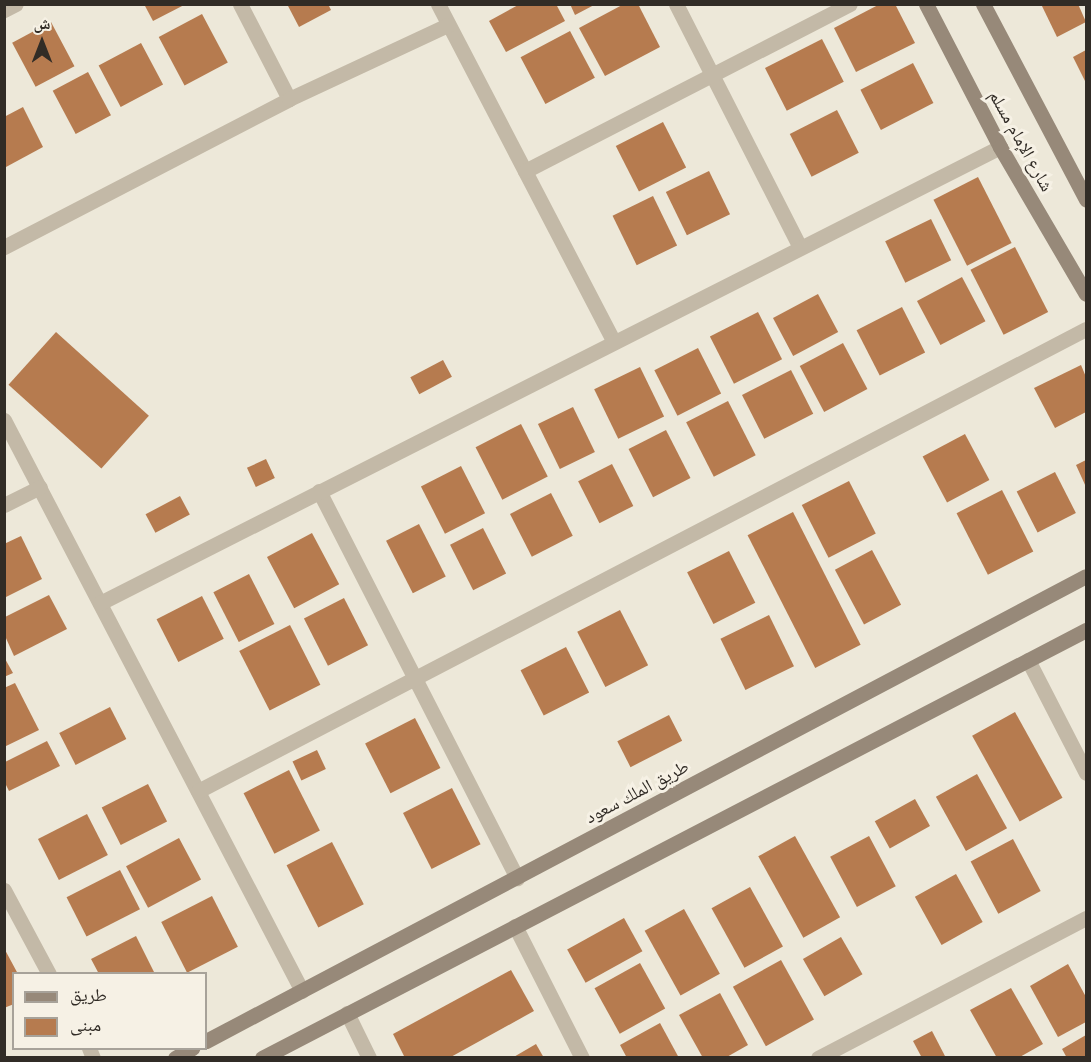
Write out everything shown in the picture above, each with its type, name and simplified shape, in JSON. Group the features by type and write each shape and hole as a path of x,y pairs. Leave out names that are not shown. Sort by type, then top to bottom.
{"main road":[{"name":"شارع الإمام مسلم","path":"926,4 1000,147 1086,294"},
{"name":"شارع الإمام مسلم","path":"983,4 1086,199"},
{"name":"طريق الملك سعود","path":"207,1040 1086,576"},
{"path":"262,1058 1086,630"},
{"path":"175,1058 189,1050"}],"street":[{"path":"4,10 16,4"},
{"path":"240,4 289,99"},
{"path":"438,4 613,340"},
{"path":"676,4 800,247"},
{"path":"525,171 850,4"},
{"path":"4,247 289,99 448,25"},
{"path":"100,603 613,340 1000,147"},
{"path":"198,791 1086,329"},
{"path":"4,420 302,991"},
{"path":"4,505 40,487"},
{"path":"319,491 517,878"},
{"path":"1028,660 1086,773"},
{"path":"4,890 48,972"},
{"path":"818,1058 1086,918"},
{"path":"515,926 582,1058"},
{"path":"348,1013 369,1058"}],"building":[{"path":"144,4 186,4 153,21"},
{"path":"287,4 328,4 331,10 299,27"},
{"path":"520,4 556,4 565,21 506,52 489,21"},
{"path":"570,4 596,4 575,15"},
{"path":"624,4 638,4 660,47 605,76 579,28"},
{"path":"880,4 895,4 915,43 856,72 834,28"},
{"path":"1041,4 1078,4 1086,22 1057,37"},
{"path":"202,14 228,63 185,86 159,37"},
{"path":"51,22 74,66 36,87 12,43"},
{"path":"570,31 595,78 545,104 521,57"},
{"path":"822,39 844,82 787,111 765,68"},
{"path":"141,43 163,84 121,107 99,66"},
{"path":"1086,50 1086,83 1073,57"},
{"path":"913,63 933,103 881,130 860,90"},
{"path":"88,72 111,115 76,134 53,91"},
{"path":"23,107 43,147 6,167 4,117"},
{"path":"837,110 859,153 812,177 790,134"},
{"path":"663,122 686,167 639,192 616,146"},
{"path":"709,171 730,214 687,235 666,192"},
{"path":"978,177 1012,243 967,266 933,200"},
{"path":"653,196 677,245 637,265 613,216"},
{"path":"931,219 951,260 905,283 885,241"},
{"path":"1015,247 1048,312 1004,335 970,270"},
{"path":"962,277 985,321 940,345 917,301"},
{"path":"818,294 838,332 793,356 773,318"},
{"path":"902,307 925,352 880,376 857,330"},
{"path":"758,312 782,359 734,384 710,337"},
{"path":"56,332 149,416 101,468 8,385"},
{"path":"843,343 867,389 824,412 800,366"},
{"path":"698,348 721,393 677,416 654,370"},
{"path":"443,360 452,377 419,394 410,377"},
{"path":"1081,365 1086,377 1086,412 1055,428 1034,388"},
{"path":"640,367 664,416 618,439 594,389"},
{"path":"791,370 813,414 764,439 742,395"},
{"path":"728,401 756,455 714,477 686,422"},
{"path":"573,407 595,452 560,469 538,424"},
{"path":"521,424 548,477 502,500 476,447"},
{"path":"666,430 691,478 653,497 629,449"},
{"path":"965,434 989,480 947,502 923,457"},
{"path":"266,459 275,478 256,487 247,468"},
{"path":"1086,460 1086,487 1076,465"},
{"path":"612,464 633,506 599,523 578,481"},
{"path":"461,466 485,513 445,534 421,486"},
{"path":"1055,472 1076,513 1038,533 1017,492"},
{"path":"849,481 876,534 829,558 802,505"},
{"path":"1002,490 1033,551 988,575 957,513"},
{"path":"551,493 573,536 532,557 510,514"},
{"path":"180,496 190,515 155,533 146,514"},
{"path":"793,512 861,645 815,668 748,535"},
{"path":"419,524 446,577 413,593 386,541"},
{"path":"483,528 506,573 473,590 450,545"},
{"path":"312,533 339,584 294,608 267,557"},
{"path":"21,536 42,579 4,598 4,544"},
{"path":"872,550 901,605 864,624 835,570"},
{"path":"729,551 755,603 713,624 687,572"},
{"path":"249,574 274,624 239,642 213,592"},
{"path":"49,595 67,629 14,656 5,636 5,617"},
{"path":"202,596 224,639 178,662 157,619"},
{"path":"344,598 368,645 328,666 304,618"},
{"path":"620,610 648,665 605,687 577,632"},
{"path":"769,615 794,666 745,690 720,639"},
{"path":"290,625 320,685 270,711 239,651"},
{"path":"566,647 589,692 544,716 521,670"},
{"path":"4,657 13,673 4,677"},
{"path":"15,683 39,730 4,747 4,688"},
{"path":"110,707 126,739 76,765 59,733"},
{"path":"1015,712 1063,798 1020,821 972,736"},
{"path":"669,715 682,741 630,767 617,741"},
{"path":"415,718 440,768 391,793 365,743"},
{"path":"47,741 60,766 9,791 5,783 5,762"},
{"path":"317,750 326,769 301,780 293,761"},
{"path":"289,770 320,831 274,854 244,793"},
{"path":"977,774 1007,828 966,851 936,797"},
{"path":"148,784 167,821 121,845 102,808"},
{"path":"452,788 481,844 432,869 403,813"},
{"path":"915,799 930,826 890,848 875,821"},
{"path":"87,814 108,855 59,880 38,839"},
{"path":"795,836 840,917 803,938 758,856"},
{"path":"869,836 896,886 857,907 830,857"},
{"path":"179,838 201,879 148,908 126,866"},
{"path":"1013,839 1041,891 998,914 971,862"},
{"path":"332,842 364,904 318,928 287,865"},
{"path":"120,870 140,909 87,936 67,897"},
{"path":"956,874 983,922 942,945 915,897"},
{"path":"750,887 783,946 744,968 712,908"},
{"path":"212,896 238,947 187,972 161,922"},
{"path":"684,909 720,974 681,996 645,931"},
{"path":"624,918 642,951 586,983 567,950"},
{"path":"136,936 154,972 98,972 91,959"},
{"path":"841,937 862,974 824,996 803,959"},
{"path":"4,948 17,972 12,972 12,1005 4,1008"},
{"path":"781,960 814,1019 766,1046 733,987"},
{"path":"640,963 665,1008 620,1034 595,988"},
{"path":"1068,964 1086,997 1086,1022 1058,1037 1030,986"},
{"path":"511,970 534,1011 449,1058 405,1058 393,1034"},
{"path":"1011,988 1043,1044 1018,1058 997,1058 970,1010"},
{"path":"720,993 748,1045 725,1058 703,1058 679,1015"},
{"path":"660,1023 679,1058 627,1058 620,1045"},
{"path":"932,1031 946,1058 922,1058 913,1041"},
{"path":"1086,1035 1086,1058 1067,1058 1062,1049"},
{"path":"536,1044 544,1058 512,1058"}]}
